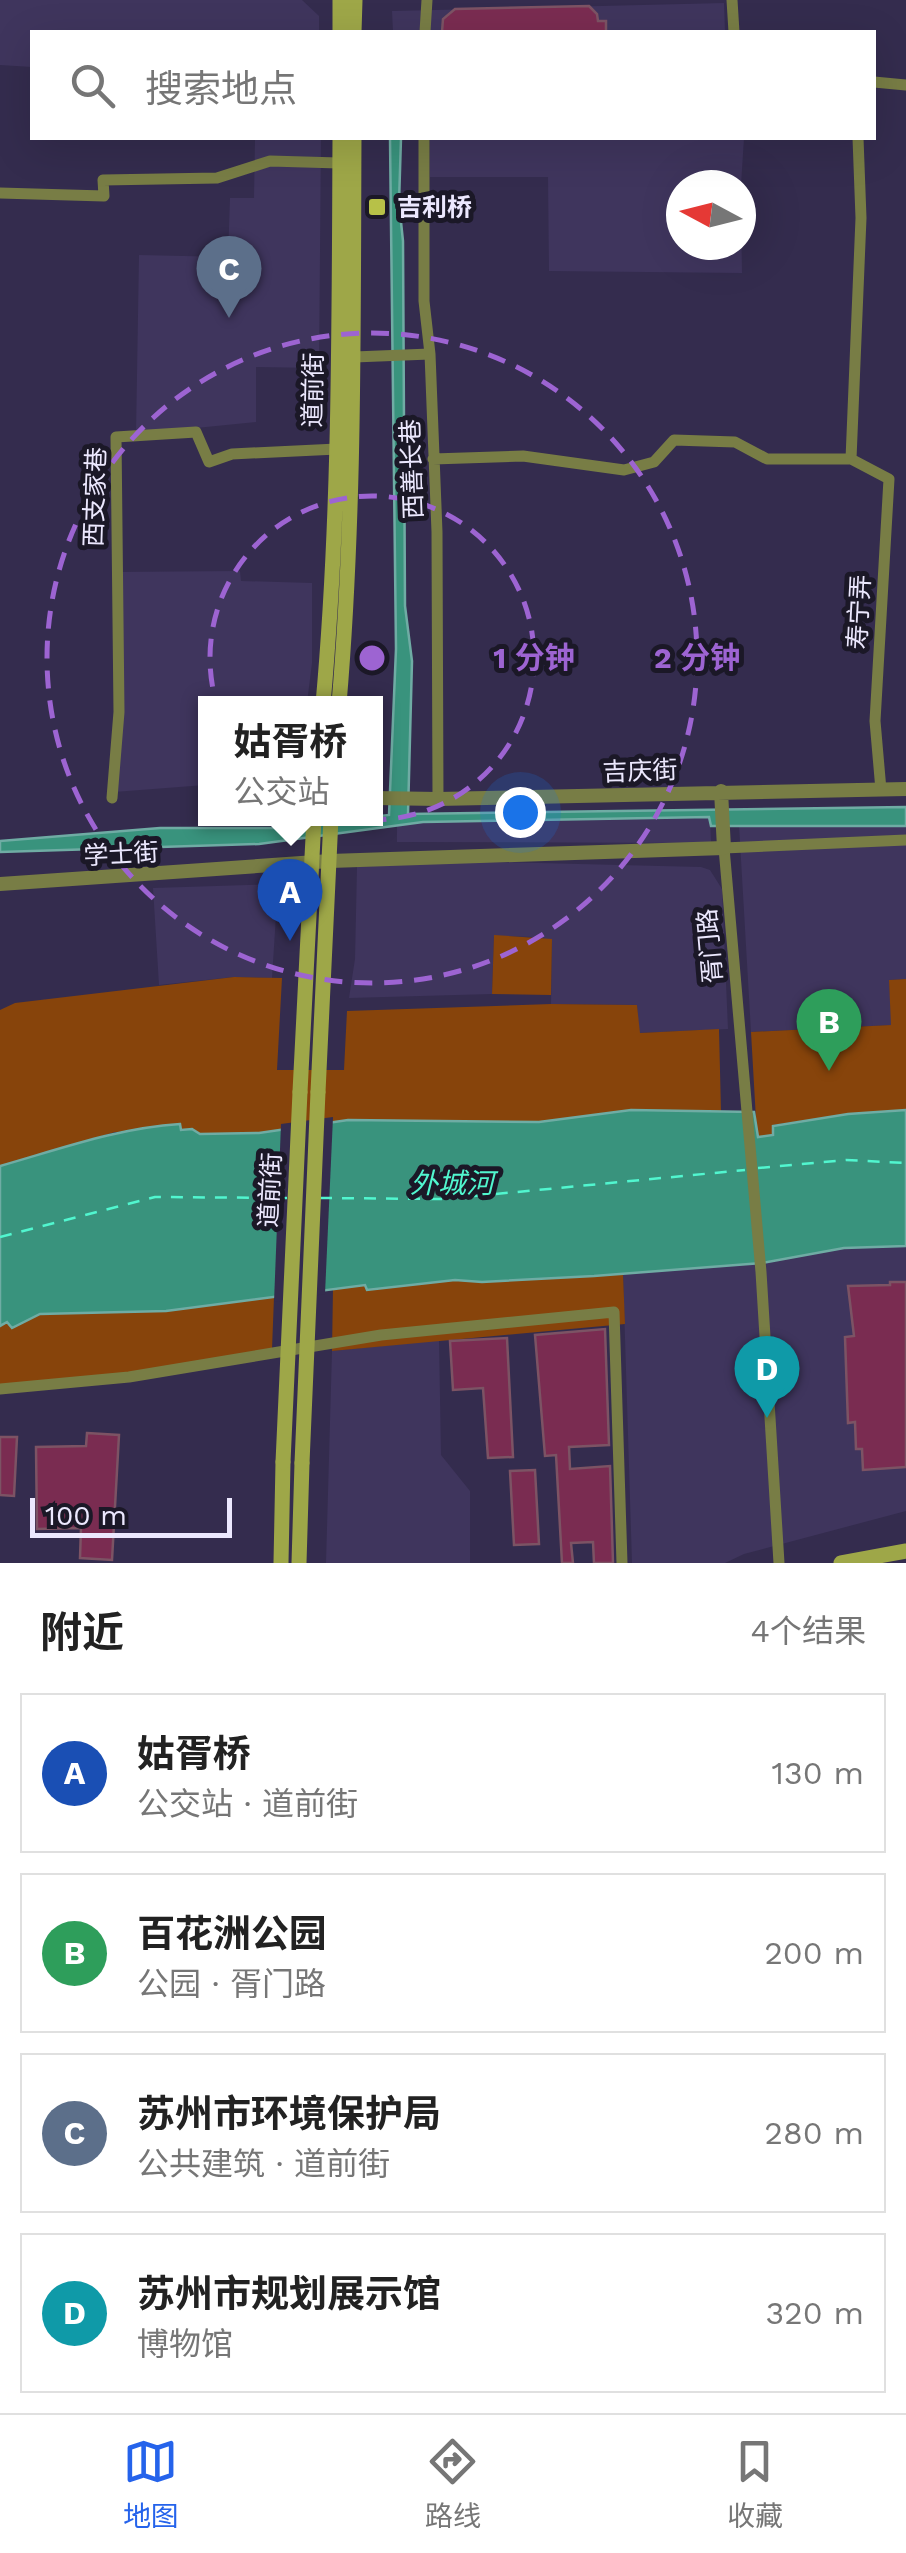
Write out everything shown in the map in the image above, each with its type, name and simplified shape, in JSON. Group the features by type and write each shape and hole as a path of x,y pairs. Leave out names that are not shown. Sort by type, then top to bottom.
{"main road":[{"path":"340,0 340,30"},
{"path":"354,30 355,0"},
{"name":"道前街","path":"324,696 331,617 337,449 340,140"},
{"name":"道前街","path":"340,696 350,544 354,140"},
{"name":"道前街","path":"281,1563 313,826"},
{"name":"道前街","path":"299,1563 331,826"},
{"path":"841,1563 906,1550"}],"street":[{"path":"425,30 427,0"},
{"path":"732,0 734,30"},
{"path":"876,82 906,85"},
{"name":"西善长巷","path":"424,140 424,300 437,532 438,799"},
{"path":"433,460 523,456 624,470 654,462 674,440 735,442 768,459 851,458 861,218 858,140"},
{"path":"0,193 104,196 103,180 218,178 270,160 340,163"},
{"path":"354,357 430,354"},
{"name":"西支家巷","path":"112,798 119,712 116,437 196,432 209,462 232,454 337,449"},
{"name":"寿宁弄","path":"851,458 889,478 875,721 881,790"},
{"name":"吉庆街","path":"383,798 906,789"},
{"name":"胥门路","path":"721,794 761,1272 779,1563"},
{"path":"724,840 906,840"},
{"name":"学士街","path":"0,884 311,864 330,853 724,840"},
{"path":"0,1389 130,1377 381,1335 614,1312 622,1563"}],"shaded area":[{"path":"0,0 302,0 319,16 319,30 30,30 30,67 0,65"},
{"path":"724,3 725,30 393,30 392,11"},
{"path":"255,140 321,140 319,368 256,367 256,422 136,434 139,255 228,257 230,198 254,198"},
{"path":"430,140 744,140 742,170 666,170 666,260 742,260 742,273 549,271 548,177 430,177"},
{"path":"240,571 241,581 312,583 308,696 198,696 198,786 114,792 115,572"},
{"path":"710,817 711,843 397,842 397,826 423,822"},
{"path":"739,825 906,826 906,979 889,980 892,1025 751,1032"},
{"path":"453,861 710,870 722,889 728,1029 639,1033 637,1005 551,1004 552,940 533,937 494,936 492,994 349,998 355,959 357,867"},
{"path":"278,884 272,978 234,977 159,985 153,888"},
{"path":"494,935 552,939 551,995 492,994"},
{"path":"234,977 282,978 277,1070 344,1070 347,1011 637,1005 640,1033 719,1029 721,1112 631,1110 539,1122 348,1120 259,1133 200,1134 192,1129 115,1132 0,1166 0,1010 15,1003"},
{"path":"906,979 906,1110 773,1125 773,1136 757,1137 751,1032 891,1025 889,980"},
{"path":"906,1246 906,1511 744,1554 725,1563 632,1563 623,1274 762,1263 844,1248"},
{"path":"623,1274 625,1324 332,1351 333,1288 365,1285 368,1290 455,1280"},
{"path":"274,1297 272,1349 122,1376 0,1387 0,1326 7,1322 12,1328 39,1314 166,1311"},
{"path":"439,1340 441,1455 470,1491 470,1563 326,1563 332,1351"}],"water":[{"path":"390,140 401,140 405,606 412,661 408,814 906,807 906,826 711,826 709,817 423,822 259,844 0,852 0,841 160,828 383,826 383,816 389,815 396,649"},
{"name":"外城河","path":"631,1110 754,1112 758,1137 773,1135 773,1126 906,1110 906,1246 844,1248 762,1263 594,1276 455,1280 367,1290 365,1285 166,1311 40,1314 12,1328 7,1322 0,1326 0,1166 157,1126 180,1124 181,1130 192,1129 200,1134 259,1133 348,1120 539,1122"}],"pier":[{"path":"333,1117 325,1294 274,1302 281,1124"}],"building":[{"path":"589,6 598,21 606,21 606,30 442,30 443,19 455,9"},
{"path":"906,1282 906,1467 863,1470 862,1449 856,1449 855,1422 848,1423 845,1337 854,1336 848,1286"},
{"path":"605,1329 609,1445 569,1447 570,1469 610,1466 613,1563 594,1563 593,1542 571,1543 573,1563 562,1563 556,1455 545,1456 535,1335"},
{"path":"507,1338 513,1457 488,1458 483,1388 453,1390 450,1341"},
{"path":"87,1433 119,1435 112,1560 80,1558 81,1528 37,1529 36,1447 86,1446"},
{"path":"0,1437 17,1437 14,1496 0,1495"},
{"path":"535,1470 539,1544 514,1545 510,1471"}],"ferry route":[{"path":"758,1168 846,1160 906,1163"},
{"path":"320,1198 444,1199 745,1170"},
{"path":"0,1237 155,1197 287,1198"}],"place":[{"name":"吉利桥","path":"377,207"},
{"name":"苏州市环境保护局","path":"229,318"},
{"name":"姑胥桥","path":"290,941"},
{"name":"百花洲公园","path":"829,1071"},
{"name":"苏州市规划展示馆","path":"767,1418"}]}
